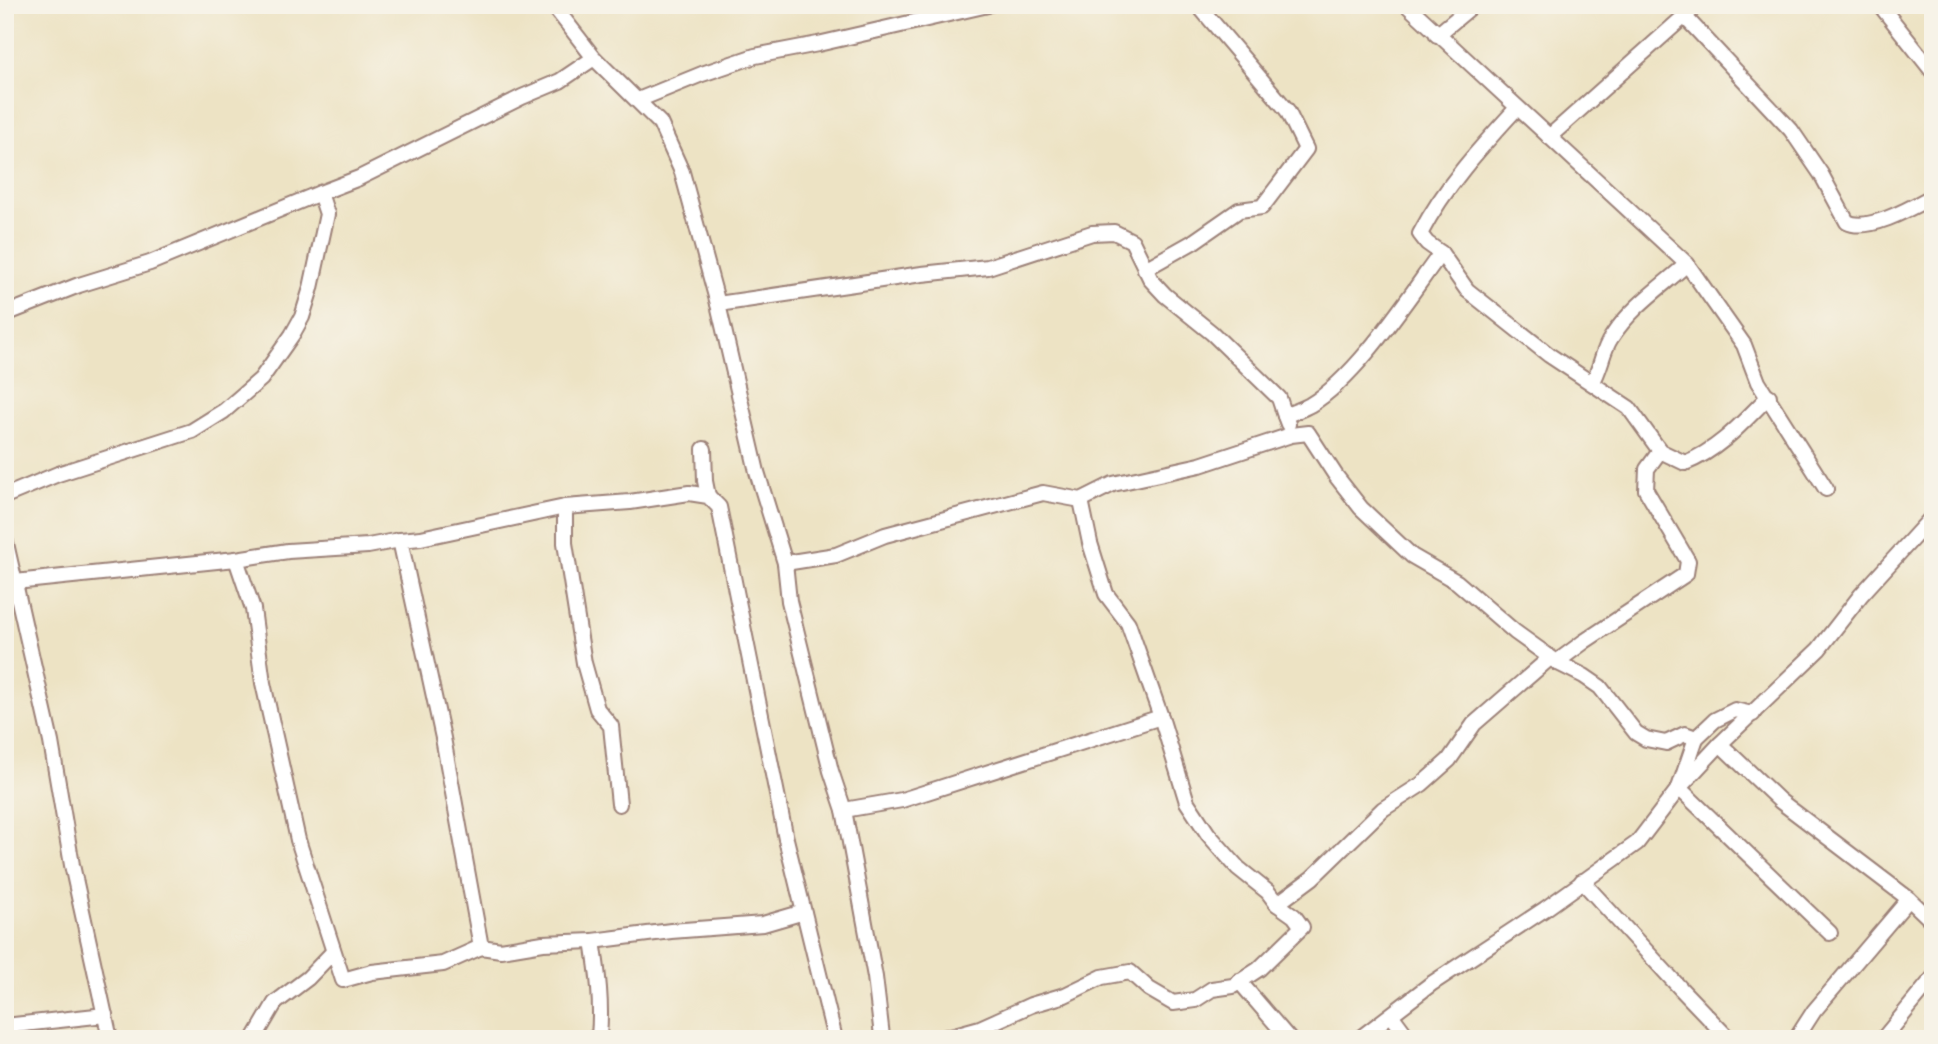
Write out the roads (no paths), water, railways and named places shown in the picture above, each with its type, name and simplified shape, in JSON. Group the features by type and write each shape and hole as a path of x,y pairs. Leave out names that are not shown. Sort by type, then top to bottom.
{"street":[{"path":"552,5 594,58 660,123 682,172 718,304 757,472 785,563 789,601 831,771 844,810 875,977 881,1038"},
{"path":"638,100 755,56 988,5"},
{"path":"1145,269 1193,242 1239,211 1262,207 1306,149 1287,110 1198,5"},
{"path":"1407,5 1687,264 1744,345 1758,382 1826,489"},
{"path":"1437,35 1473,5"},
{"path":"1549,138 1697,5"},
{"path":"1880,5 1933,72"},
{"path":"1685,17 1791,130 1821,174 1847,222 1863,226 1881,221 1933,196"},
{"path":"5,314 79,285 150,263 370,173 522,97 560,82 594,58"},
{"path":"1516,108 1462,169 1420,234 1441,253 1467,290 1549,355 1629,408 1660,451 1685,463 1698,458 1728,437 1769,397"},
{"path":"5,496 58,474 192,431 224,411 261,379 302,317 327,214 320,193"},
{"path":"718,304 988,267 1092,233 1114,232 1132,241 1151,280 1165,295 1219,339 1279,398 1291,435"},
{"path":"1285,416 1310,405 1344,377 1397,313 1441,253"},
{"path":"1592,383 1609,340 1630,313 1687,264"},
{"path":"1310,405 1308,433 1336,476 1360,508 1412,556 1457,582 1515,632 1554,660 1600,687 1632,729 1646,739 1666,743 1685,734 1696,738"},
{"path":"785,563 836,555 885,535 1043,493 1082,500 1113,484 1200,465 1291,435 1308,433"},
{"path":"704,449 708,496"},
{"path":"1277,904 1312,878 1383,809 1422,784 1440,768 1474,724 1554,660 1686,575 1688,561 1646,490 1647,469 1660,451"},
{"path":"15,582 288,551 368,546 421,538 565,507 629,502 689,493 708,496 719,506 783,826 835,1039"},
{"path":"940,1039 979,1028 1031,1005 1065,995 1102,977 1130,972 1149,989 1173,1003 1195,1000 1212,989 1233,986 1259,969 1302,927 1294,916 1277,904 1268,891 1238,868 1208,834 1187,802 1128,624 1106,594 1090,543 1082,500"},
{"path":"565,507 565,543 584,663 597,709 611,726 619,804"},
{"path":"1359,1039 1431,984 1545,909 1637,843 1679,788 1720,744 1819,649 1861,595 1933,516"},
{"path":"5,539 51,742 77,890 110,1039"},
{"path":"400,540 443,738 481,947"},
{"path":"236,559 253,609 263,683 298,840 343,980 372,972 443,964 481,947 501,950 543,943 593,942 671,931 763,924 804,912"},
{"path":"1679,788 1696,738 1715,720 1735,710 1754,714"},
{"path":"844,810 902,800 1161,717"},
{"path":"1720,744 1780,801 1909,899 1933,922"},
{"path":"1679,788 1830,933"},
{"path":"1581,881 1729,1039"},
{"path":"1796,1039 1814,1011 1909,899"},
{"path":"592,1039 599,1037 601,1015 593,942"},
{"path":"254,1039 275,1003 308,978 333,952"},
{"path":"1882,1039 1933,978"},
{"path":"1240,981 1289,1039"},
{"path":"5,1026 105,1015"},
{"path":"1392,1016 1409,1039"}]}
